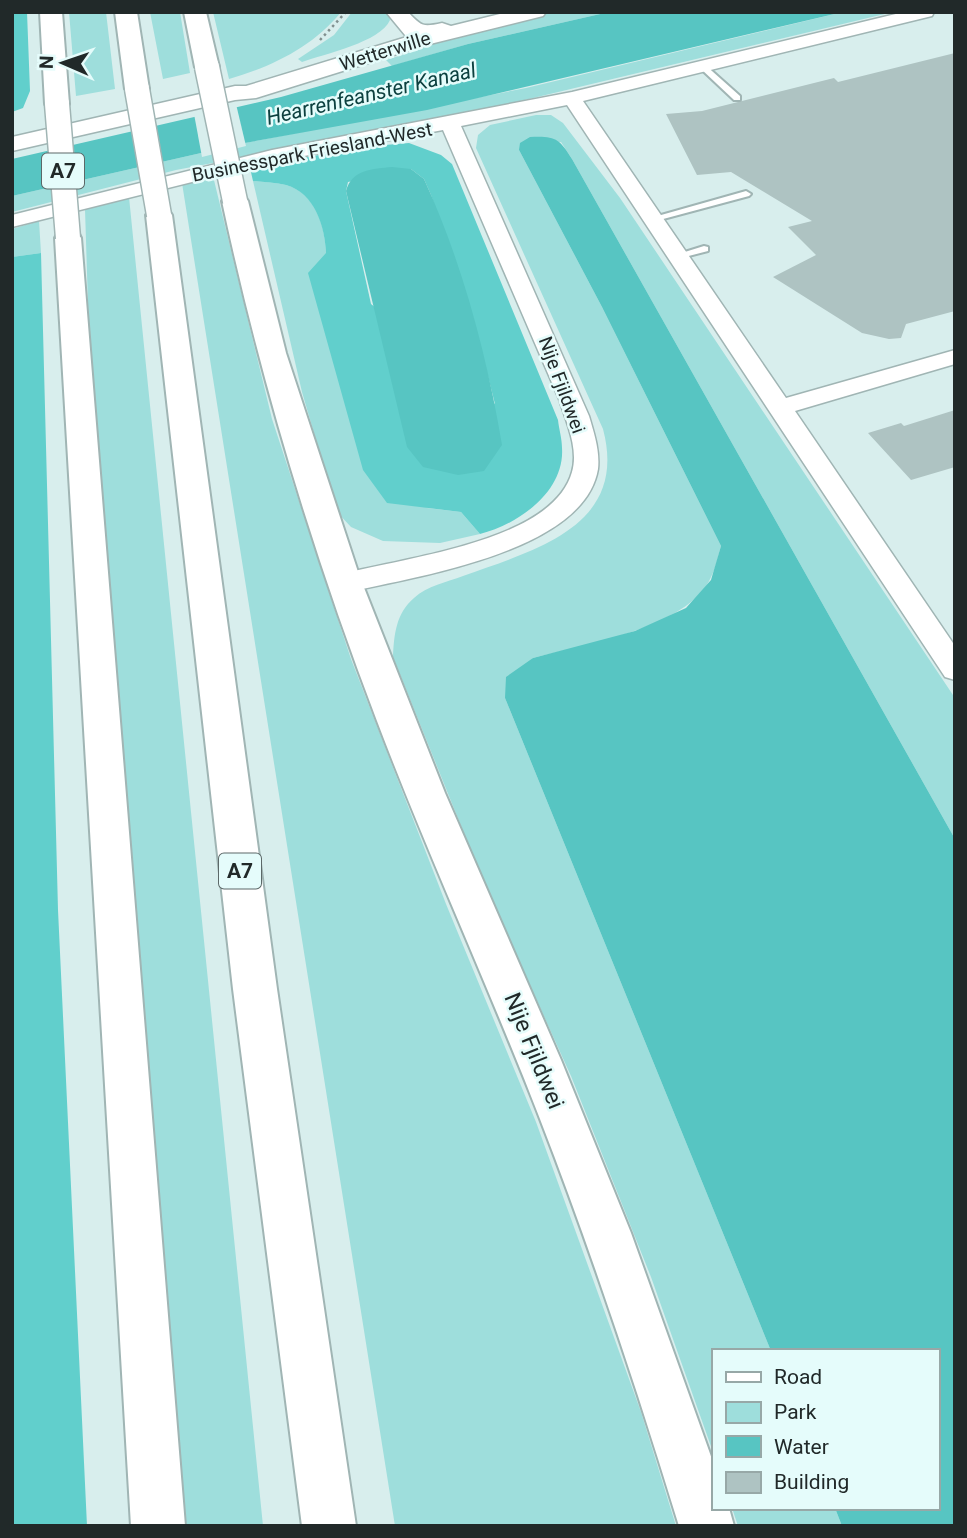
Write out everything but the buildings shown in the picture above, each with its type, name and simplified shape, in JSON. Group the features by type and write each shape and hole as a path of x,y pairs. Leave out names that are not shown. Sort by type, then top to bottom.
{"main road":[{"name":"A7","path":"51,12 159,1526"},
{"name":"A7","path":"126,12 159,215 255,989 328,1526"},
{"name":"Nije Fjildwei","path":"195,12 235,201 281,387 344,583 424,791 539,1060 623,1278 707,1526"}],"street":[{"path":"396,12 413,30"},
{"name":"Wetterwille","path":"235,93 244,87 323,58 413,30 488,12"},
{"name":"Wetterwille","path":"12,144 235,93 259,90 439,23 536,12"},
{"name":"Businesspark Friesland-West","path":"12,220 272,156 450,124 572,98 926,12"},
{"path":"572,98 955,668"},
{"name":"Nije Fjildwei","path":"344,583 514,539 559,513 577,492 585,470 582,435 571,399 450,124"},
{"path":"779,408 955,357"}],"lane":[{"path":"703,66 737,98"},
{"path":"652,219 746,194"},
{"path":"677,256 704,249"}],"green space":[{"path":"69,12 106,12 115,89 76,96"},
{"path":"150,12 180,12 190,73 163,79"},
{"path":"213,12 341,12 318,36 290,54 229,79"},
{"path":"352,12 388,12 390,20 385,28 364,41 302,62 298,59 334,35"},
{"path":"552,12 609,12 468,44 392,66 386,60 418,50 412,46 459,32"},
{"path":"843,12 893,12 445,119 176,170 12,212 12,196 245,143 526,88"},
{"path":"536,115 551,115 563,123 620,198 955,698 955,839 572,159 561,142 519,150 602,307 721,546 711,577 699,595 681,609 632,632 533,658 505,698 770,1349 712,1349 712,1449 651,1277 571,1076 488,893 393,657 395,633 400,617 403,610 419,594 545,544 569,530 589,512 602,490 607,462 603,429 476,148 478,135 490,125"},
{"path":"213,176 272,419 351,659 446,904 536,1122 641,1412 676,1526 395,1526 182,183"},
{"path":"253,181 286,185 305,195 312,203 321,222 326,253 427,508 461,512 480,534 440,543 383,541 351,527 337,512 302,392"},
{"path":"129,197 263,1526 173,1526 94,497 85,209"},
{"path":"39,221 41,253 12,257 12,229"},
{"path":"733,1510 836,1510 842,1526 738,1526"}],"shaded area":[{"path":"12,12 27,12 30,91 23,108 12,112"},
{"path":"409,143 441,155 452,164 558,420 562,448 556,479 536,504 494,530 480,534 461,512 387,503 363,470 308,273 326,253 321,222 311,203 296,189 286,185 253,181 250,168 361,147","holes":["411,169 424,179 473,317 495,404 371,304 346,191 348,182"]},
{"path":"41,253 58,910 87,1526 12,1526 12,257"}],"water":[{"name":"Hearrenfeanster Kanaal","path":"609,12 843,12 427,110 245,143 12,196 12,159 281,97 468,44"},
{"path":"530,137 556,140 572,159 955,839 955,1526 842,1526 836,1510 939,1510 939,1349 770,1349 505,698 506,677 533,658 635,631 686,608 711,580 721,546 602,307 519,150 520,143"},
{"path":"392,167 411,169 424,179 450,243 472,309 502,445 484,471 458,475 423,467 407,447 346,191 358,174"}],"pier":[{"path":"236,104 246,146 202,157 194,114"}]}
